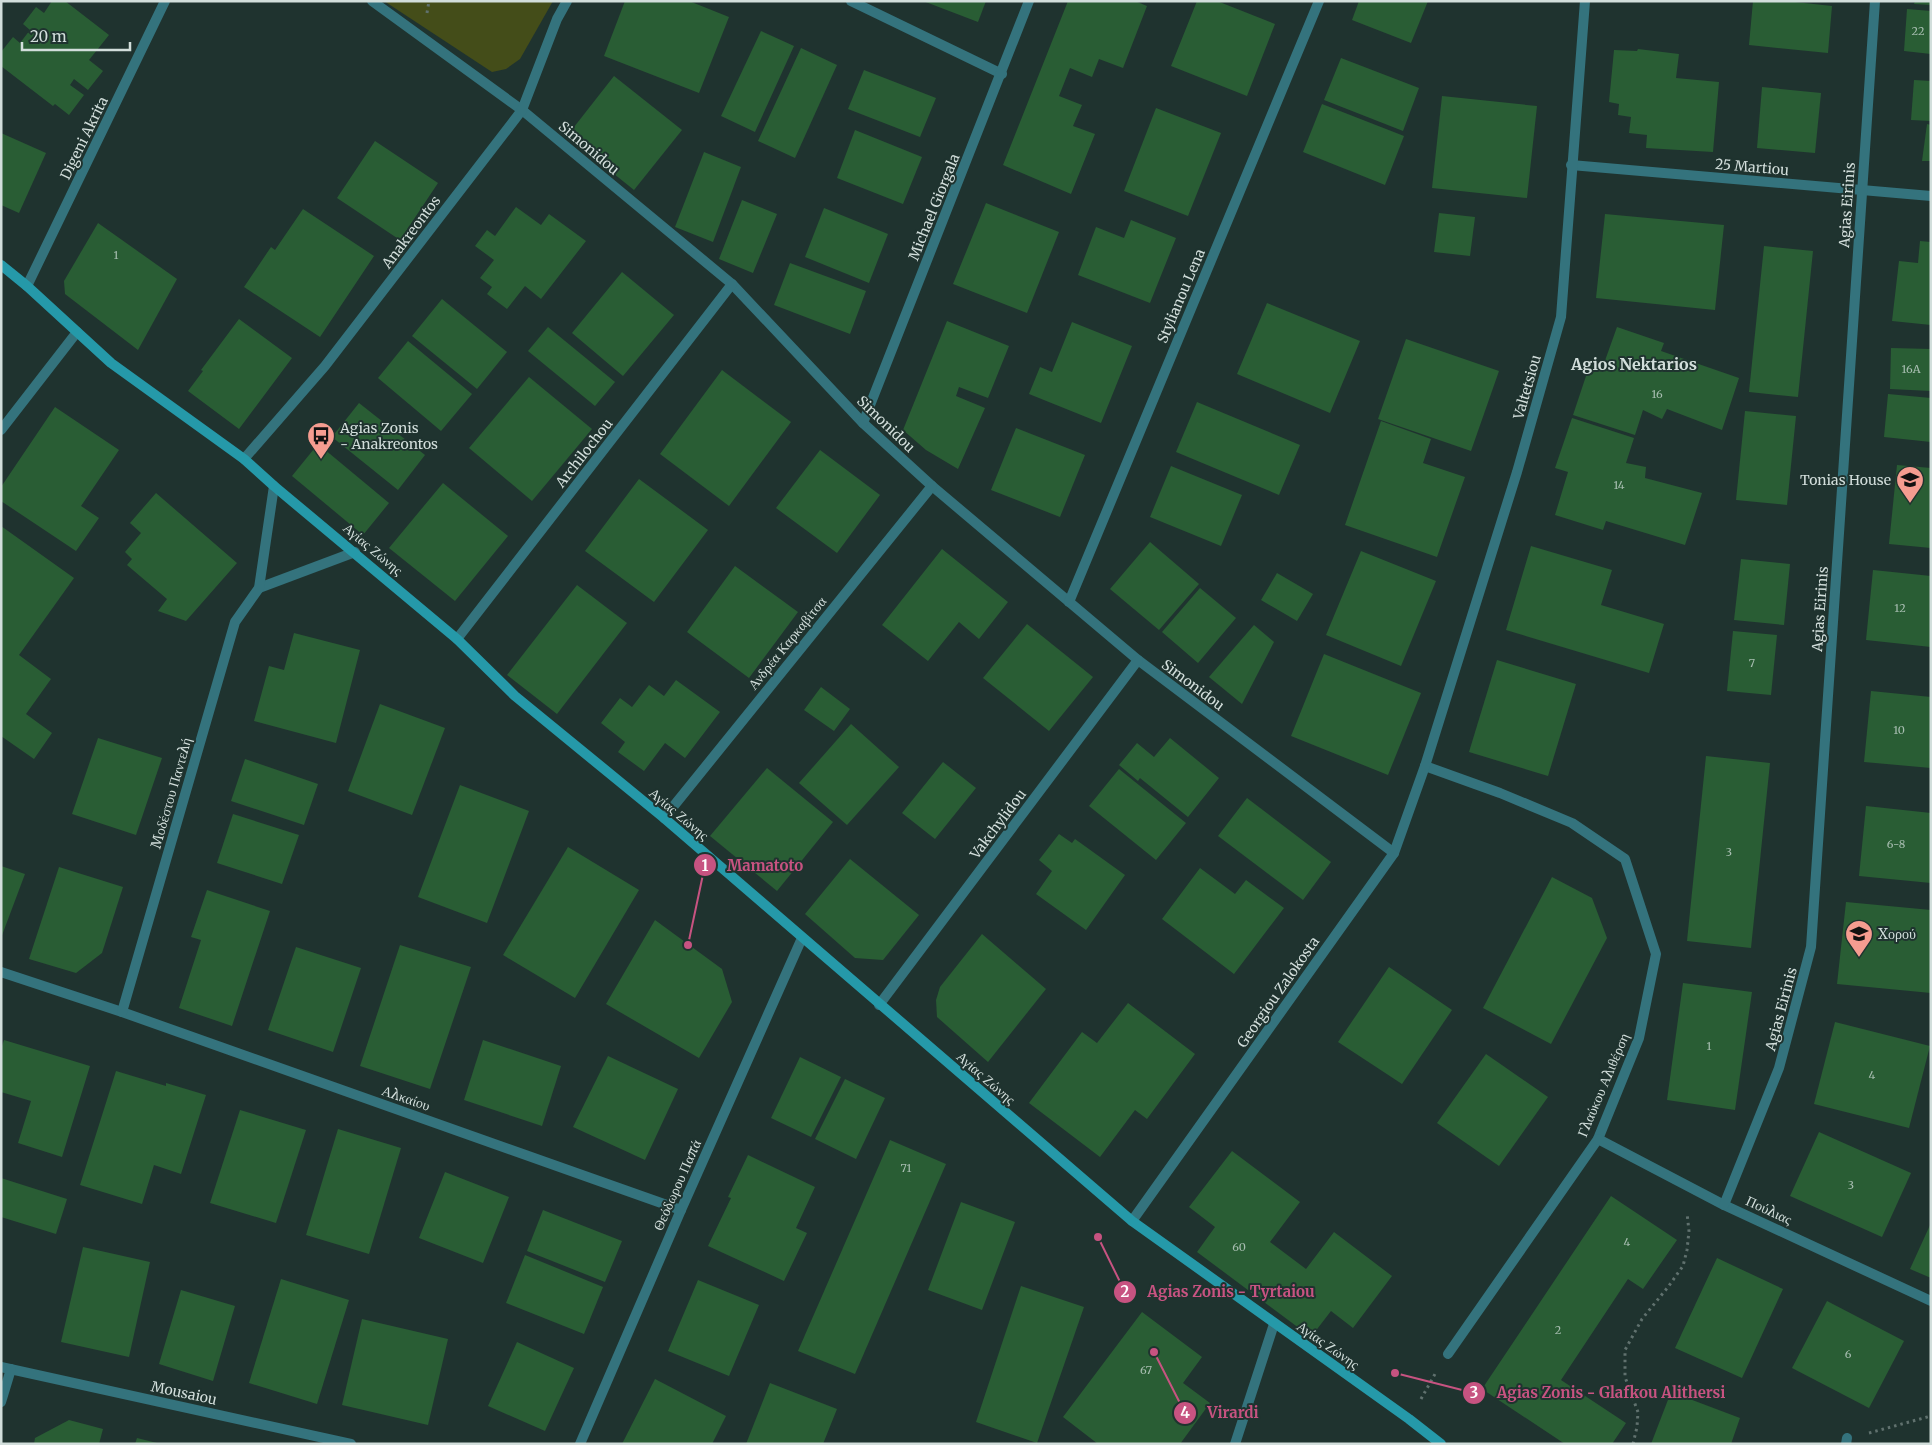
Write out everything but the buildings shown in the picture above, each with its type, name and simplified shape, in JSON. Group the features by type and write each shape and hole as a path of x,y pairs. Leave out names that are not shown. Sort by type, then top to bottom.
{"main road":[{"name":"Αγίας Ζώνης","path":"1,265 27,286 111,363 244,458 274,486 457,639 515,696 664,818 1132,1222 1409,1419 1441,1444"}],"street":[{"name":"Digeni Akrita","path":"27,286 165,1"},
{"name":"Simonidou","path":"372,1 522,110 732,284 863,423 932,486 1068,602 1138,660 1394,853"},
{"name":"Anakreontos","path":"244,458 326,366 522,110 557,19 568,1"},
{"path":"851,1 1002,74"},
{"name":"Michael Giorgala","path":"863,423 1002,74 1029,1"},
{"name":"Stylianou Lena","path":"1068,602 1319,1"},
{"name":"Valtetsiou","path":"1425,766 1517,472 1561,317 1571,165 1585,1"},
{"name":"Agias Eirinis","path":"1724,1205 1779,1068 1811,947 1876,1"},
{"name":"25 Martiou","path":"1571,165 1931,196"},
{"name":"Archilochou","path":"457,639 732,284"},
{"path":"1,430 77,332"},
{"name":"Μοδέστου Παντελή","path":"122,1012 235,622 259,588 274,486"},
{"name":"Ανδρέα Καρκαβίτσα","path":"664,818 932,486"},
{"path":"259,588 355,552"},
{"name":"Vakchylidou","path":"879,1005 1138,660"},
{"name":"Georgiou Zalokosta","path":"1132,1222 1394,853 1425,766"},
{"name":"Γλαύκου Αλιθέρση","path":"1425,766 1500,793 1572,823 1625,859 1656,954 1639,1038 1598,1138 1448,1354"},
{"name":"Θεόδωρου Παπά","path":"580,1444 681,1210 802,938"},
{"name":"Αλκαίου","path":"1,972 122,1012 681,1210"},
{"name":"Πούλιας","path":"1598,1138 1724,1205 1931,1301"},
{"path":"1235,1444 1274,1324"},
{"path":"1,1402 6,1368"},
{"name":"Mousaiou","path":"6,1368 351,1444"}],"path":[{"path":"1633,1444 1638,1412 1625,1378 1626,1350 1642,1319 1683,1266 1689,1231 1684,1184"},
{"path":"1409,1419 1448,1354"},
{"path":"1847,1441 1931,1416"}],"green space":[{"path":"384,1 553,1 520,59 506,69 492,72"}],"place":[{"name":"Agias Zonis - Anakreontos","path":"321,460"},
{"name":"Tonias House","path":"1910,504"},
{"name":"Mamatoto","path":"688,945"},
{"name":"Χορού","path":"1859,958"},
{"name":"Agias Zonis - Tyrtaiou","path":"1098,1237"},
{"name":"Virardi","path":"1154,1352"},
{"name":"Agias Zonis - Glafkou Alithersi","path":"1395,1373"}],"district":[{"name":"Agios Nektarios","path":"1634,364"}]}
